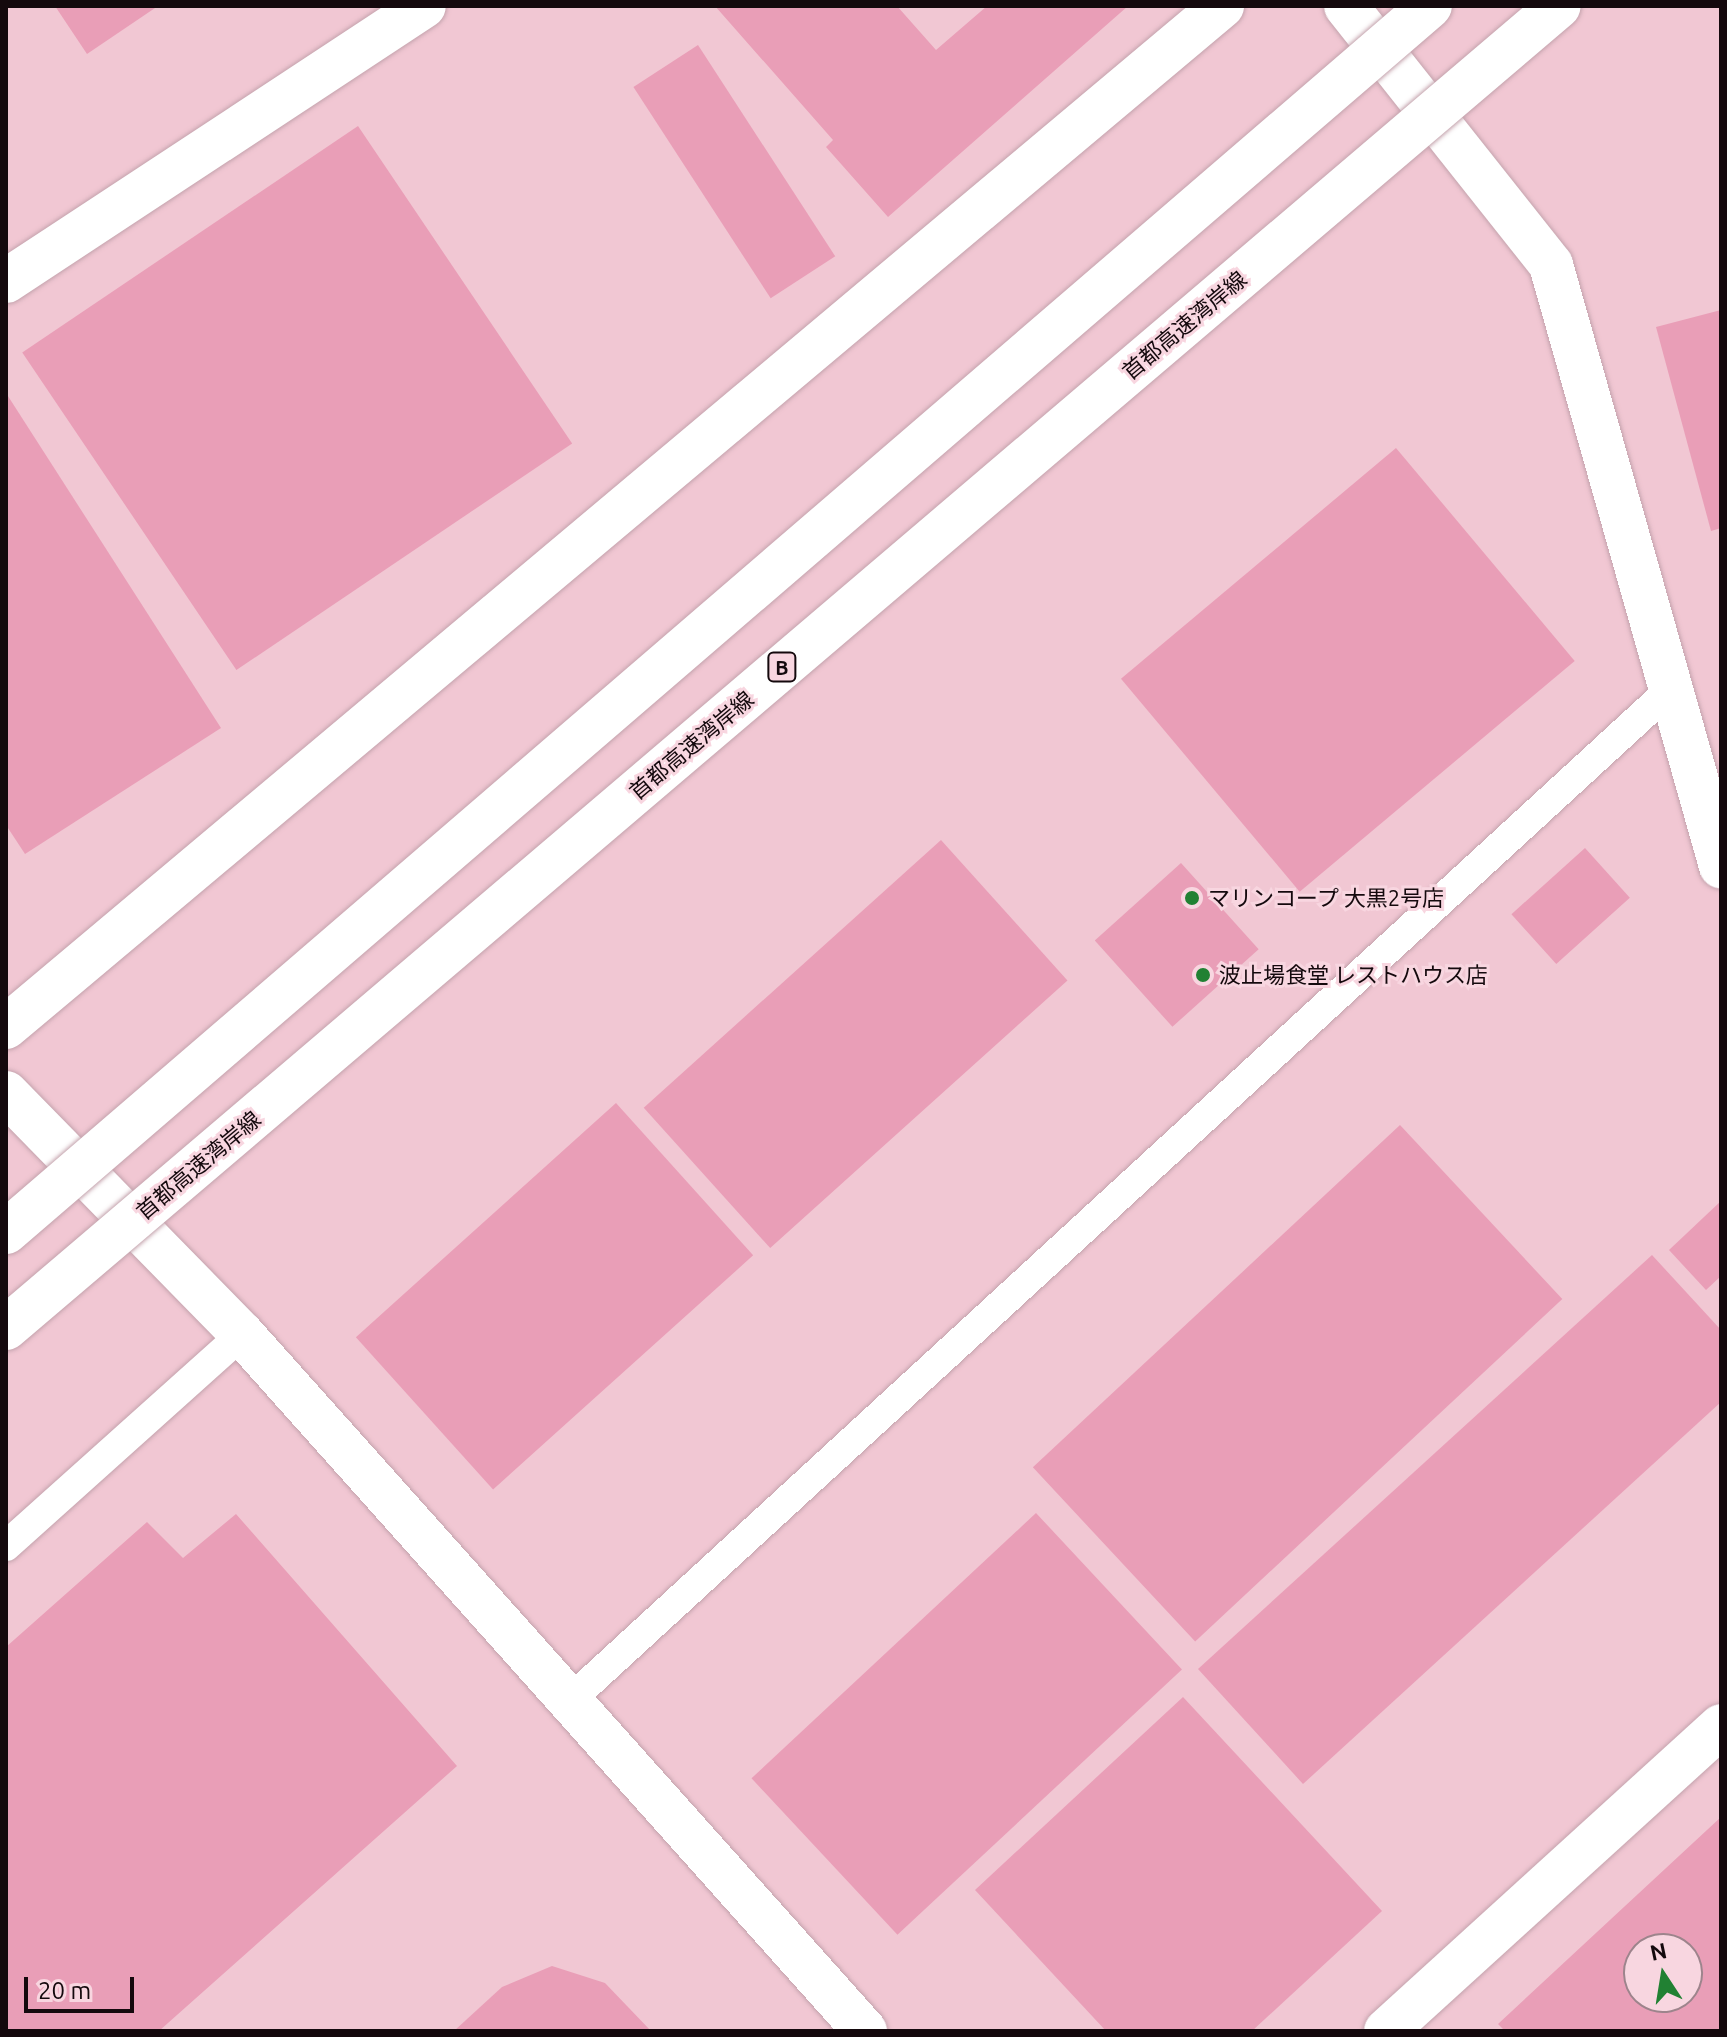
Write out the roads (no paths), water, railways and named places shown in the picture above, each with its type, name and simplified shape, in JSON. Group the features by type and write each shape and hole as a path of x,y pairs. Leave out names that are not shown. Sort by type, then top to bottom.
{"main road":[{"path":"6,281 424,6"},
{"path":"6,1027 1222,6"},
{"path":"1346,6 1551,265 1721,866"},
{"path":"6,1232 1430,6"},
{"name":"首都高速湾岸線","path":"6,1328 1559,6"},
{"path":"6,1093 242,1334 865,2031"},
{"path":"1386,2031 1721,1726"}],"street":[{"path":"569,1701 1671,689"},
{"path":"6,1546 242,1334"}],"place":[{"name":"マリンコープ 大黒2号店","path":"1192,898"},
{"name":"波止場食堂 レストハウス店","path":"1203,975"}]}
